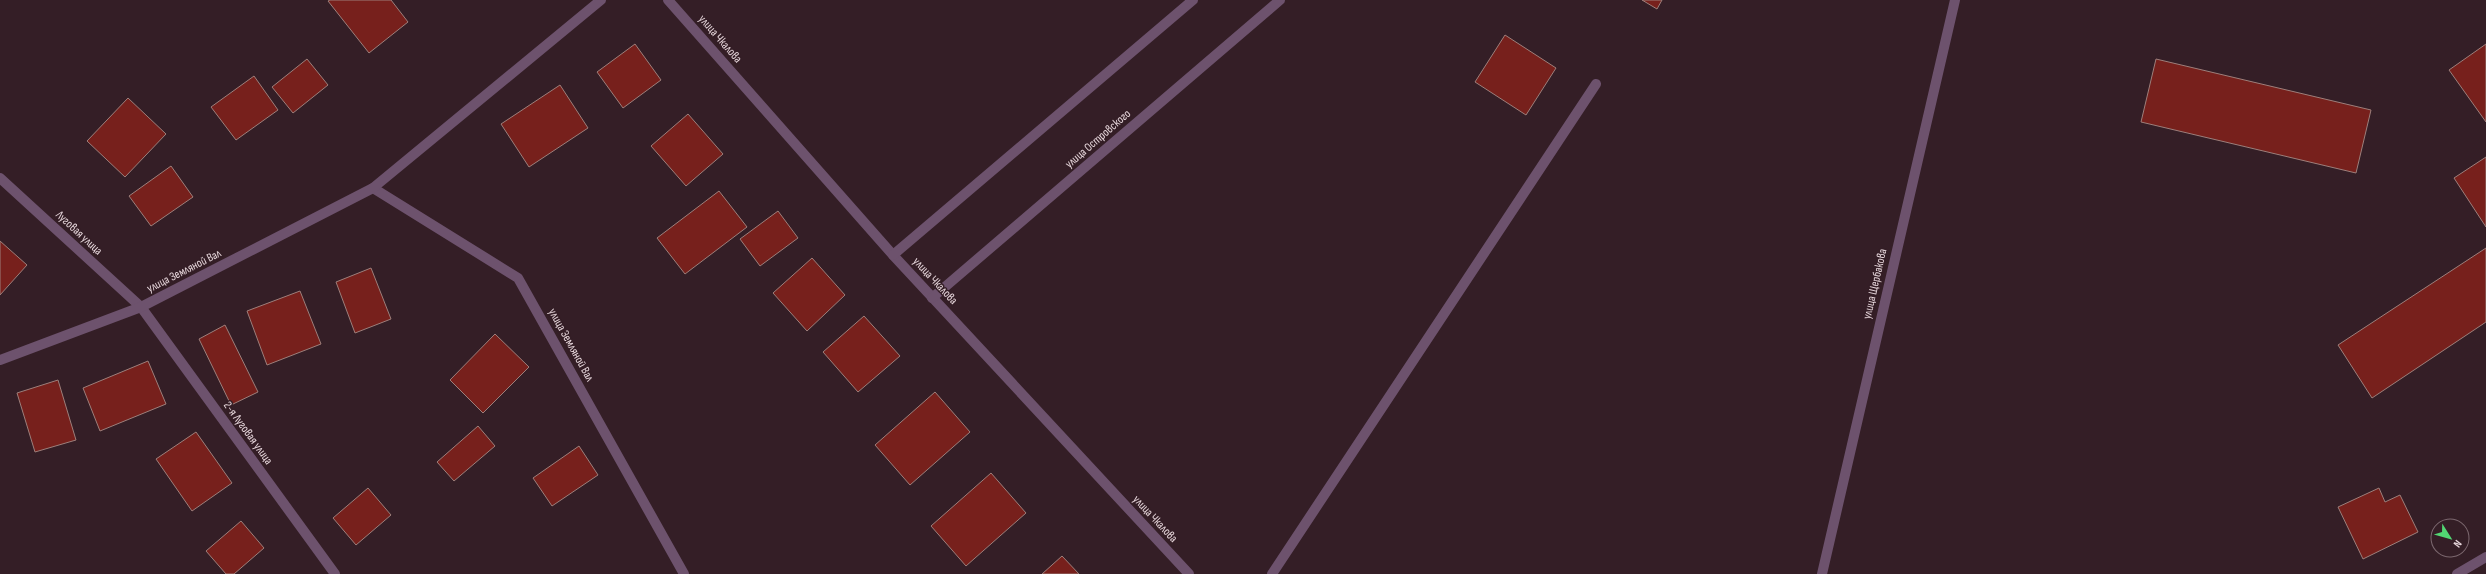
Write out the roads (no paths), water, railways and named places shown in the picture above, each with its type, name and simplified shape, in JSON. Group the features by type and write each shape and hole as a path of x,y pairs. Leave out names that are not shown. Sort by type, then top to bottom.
{"street":[{"name":"улица Земляной Вал","path":"0,360 141,307 373,188 601,0"},
{"name":"улица Чкалова","path":"668,0 932,298 1189,574"},
{"path":"893,255 1193,0"},
{"name":"улица Островского","path":"932,298 1280,0"},
{"name":"улица Щербакова","path":"1822,574 1955,0"},
{"path":"1272,574 1596,84"},
{"name":"Луговая улица","path":"0,178 141,307"},
{"name":"улица Земляной Вал","path":"373,188 518,278 684,574"},
{"name":"2-я Луговая улица","path":"141,307 335,574"},
{"path":"2457,574 2486,557"}]}
